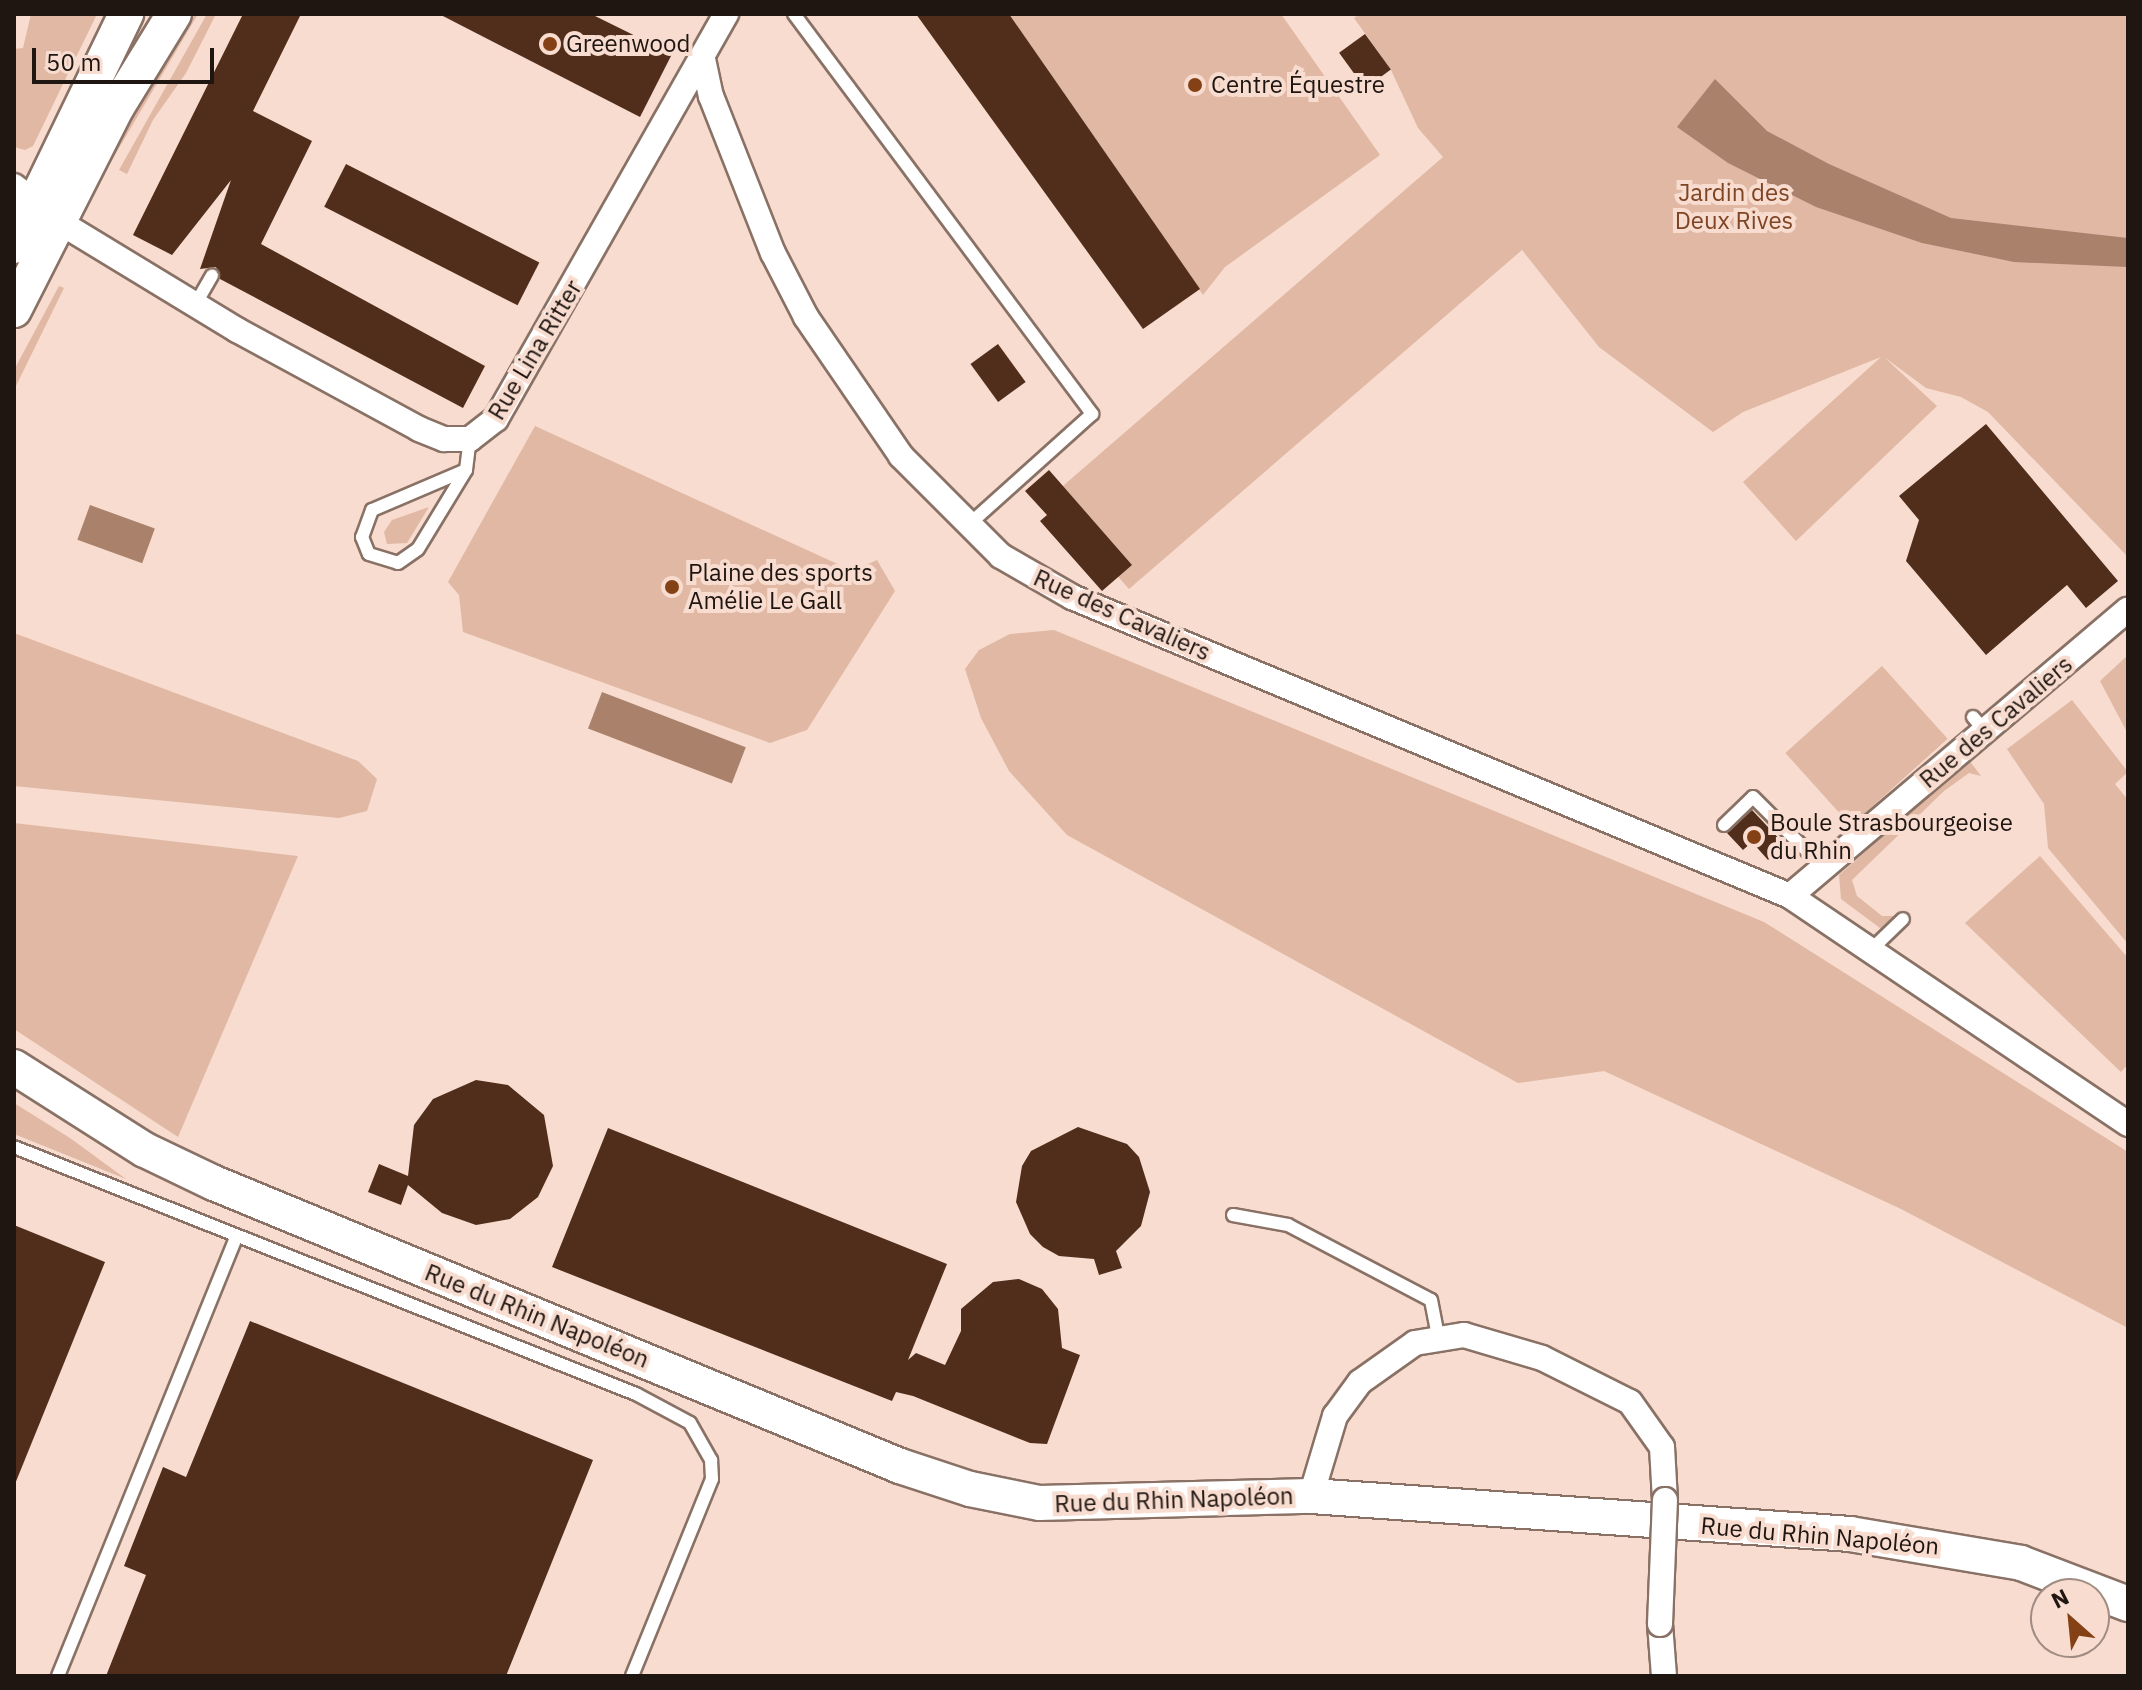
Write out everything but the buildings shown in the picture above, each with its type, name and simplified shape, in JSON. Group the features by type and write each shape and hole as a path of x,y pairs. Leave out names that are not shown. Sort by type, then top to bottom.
{"main road":[{"path":"14,246 37,204 126,14"},
{"path":"14,310 37,204 117,107 174,14"},
{"name":"Rue du Rhin Napoléon","path":"14,1067 145,1150 214,1183 900,1466 1039,1503 1311,1496 1942,1546 2021,1563 2128,1604"}],"street":[{"name":"Rue Lina Ritter","path":"37,204 195,305 419,429 444,439 470,439 496,419 726,14"},
{"name":"Rue des Cavaliers","path":"703,59 711,96 773,253 806,317 901,456 967,526 1058,591 1790,896 1874,947 2128,1124"},
{"name":"Rue des Cavaliers","path":"1790,896 1979,724 2128,609"},
{"path":"1311,1496 1335,1416 1360,1382 1392,1355 1438,1336 1464,1335 1542,1358 1630,1402 1662,1447 1665,1500 1660,1624 1664,1676"}],"lane":[{"path":"794,14 1092,414 967,526"},
{"path":"195,305 212,275"},
{"path":"466,470 372,510 362,537 369,554 389,564 412,555 466,470 470,439"},
{"path":"1724,825 1753,797 1824,868"},
{"path":"1874,947 1903,919"},
{"path":"14,1147 236,1238 636,1394 690,1423 711,1460 712,1479 632,1676"},
{"path":"1233,1215 1288,1225 1431,1300 1438,1336"},
{"path":"58,1676 236,1238"}],"green space":[{"path":"31,14 97,14 33,146 25,150 14,147 14,49 23,48"},
{"path":"187,14 198,14 103,175 100,174"},
{"path":"207,14 216,14 186,73 153,120 127,174 119,170"},
{"name":"Centre Équestre","path":"1009,14 1281,14 1380,155 1225,267 1203,295"},
{"name":"Jardin des Deux Rives","path":"1360,14 2128,14 2128,557 1988,412 1961,397 1926,388 1884,357 1937,406 1796,541 1743,482 1881,357 1743,412 1713,432 1599,347 1522,250 1129,589 1049,498 1443,157 1418,128 1391,70 1354,18"},
{"path":"59,286 64,288 14,390 14,370"},
{"name":"Plaine des sports Amélie Le Gall","path":"535,426 853,571 877,560 895,591 807,730 770,743 463,632 459,595 448,582"},
{"path":"429,507 407,543 387,544 384,532 392,520"},
{"path":"1054,630 1764,922 2128,1152 2128,1328 1901,1209 1604,1071 1518,1083 1067,835 1009,771 981,718 965,669 979,650 1010,634"},
{"path":"14,633 358,761 377,779 367,811 339,818 14,786"},
{"path":"2128,655 2128,734 2100,681"},
{"path":"1882,666 1948,739 1851,826 1785,753"},
{"path":"2072,700 2128,772 2115,784 2128,800 2128,944 2048,848 2044,804 2007,749"},
{"path":"1969,760 1981,776 1969,773 1944,791 1852,880 1857,896 1882,916 1900,916 1884,931 1841,899 1839,875"},
{"path":"14,823 298,856 178,1137 14,1029"},
{"path":"2040,856 2128,958 2128,1064 2121,1072 1965,923"},
{"path":"14,1103 70,1138 126,1179 14,1134"}],"shaded area":[{"path":"1715,79 1767,131 1829,164 1951,218 2128,238 2127,267 2014,262 1922,243 1816,207 1728,163 1677,127"},
{"path":"90,505 155,529 142,563 77,540"},
{"path":"602,692 746,747 732,784 588,728"}],"place":[{"name":"Greenwood","path":"550,44"},
{"name":"Centre Équestre","path":"1195,85"},
{"name":"Plaine des sports Amélie Le Gall","path":"672,587"},
{"name":"Boule Strasbourgeoise du Rhin","path":"1754,837"}]}
